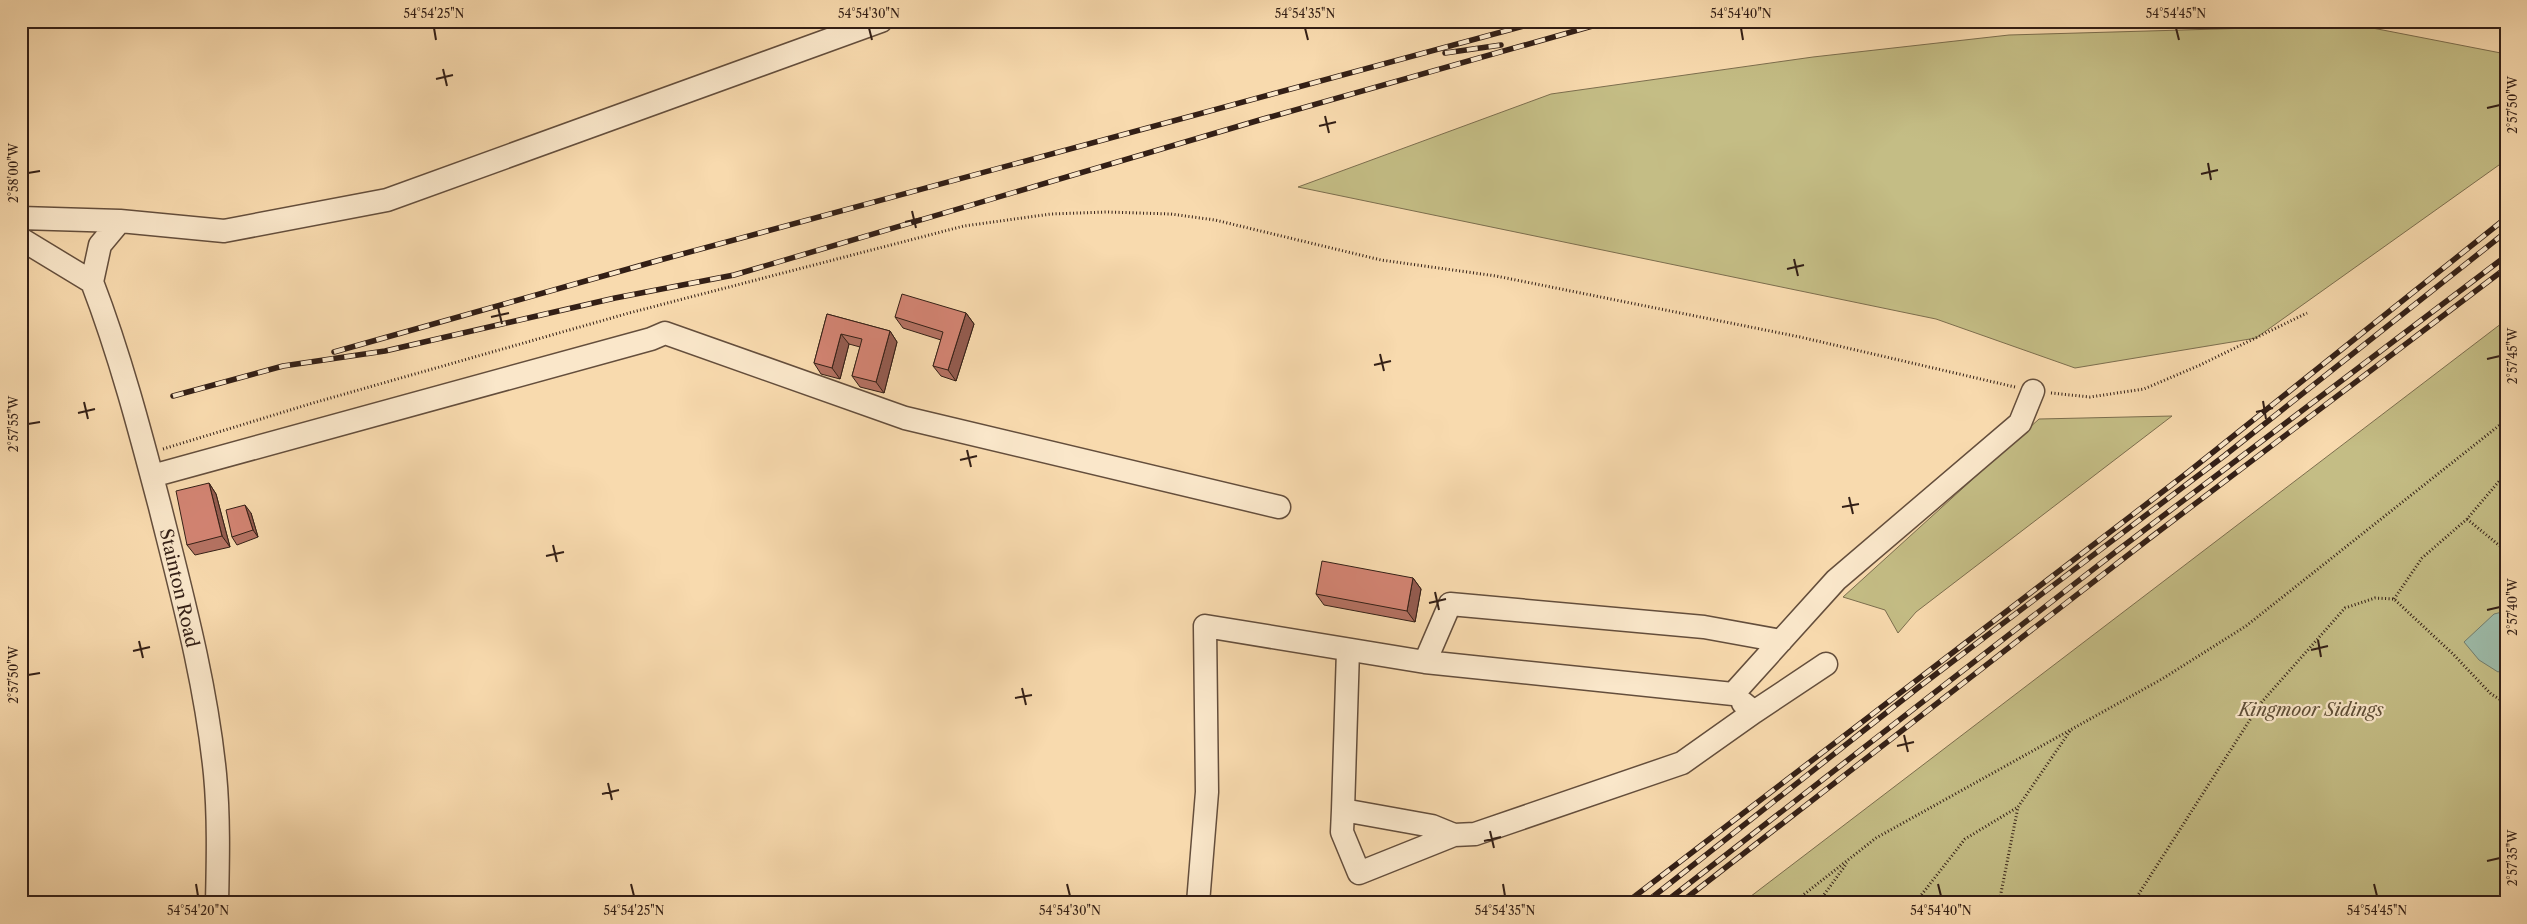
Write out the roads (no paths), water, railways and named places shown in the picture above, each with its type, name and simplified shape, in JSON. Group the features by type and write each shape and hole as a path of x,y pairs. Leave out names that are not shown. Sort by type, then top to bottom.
{"street":[{"path":"21,218 120,221 224,231 387,200 881,21"},
{"path":"21,239 92,282 100,245 120,221"},
{"name":"Stainton Road","path":"92,282 114,339 185,602 215,774 217,903"},
{"path":"152,476 651,340 665,333 905,418 1279,507"},
{"path":"1733,694 1836,580 2020,424 2033,391"},
{"path":"1425,662 1450,604 1704,627 1781,641"},
{"path":"1198,903 1207,792 1205,626 1425,662 1733,694 1754,712"},
{"path":"1348,650 1342,832 1360,873 1454,834"},
{"path":"1343,810 1432,826 1454,834 1475,834 1682,763 1826,664"}],"railway":[{"path":"334,352 660,260 1542,21"},
{"path":"173,396 283,366 385,351 615,298 734,275 1263,119 1610,21"},
{"path":"1445,53 1501,45"},
{"path":"1626,903 2187,473 2506,218"},
{"path":"1645,903 1919,687 2224,456 2506,232"},
{"path":"1664,903 2118,550 2506,256"},
{"path":"1680,903 2150,538 2506,268"}],"park label":[{"name":"Kingmoor Sidings","path":"2311,710"}]}
